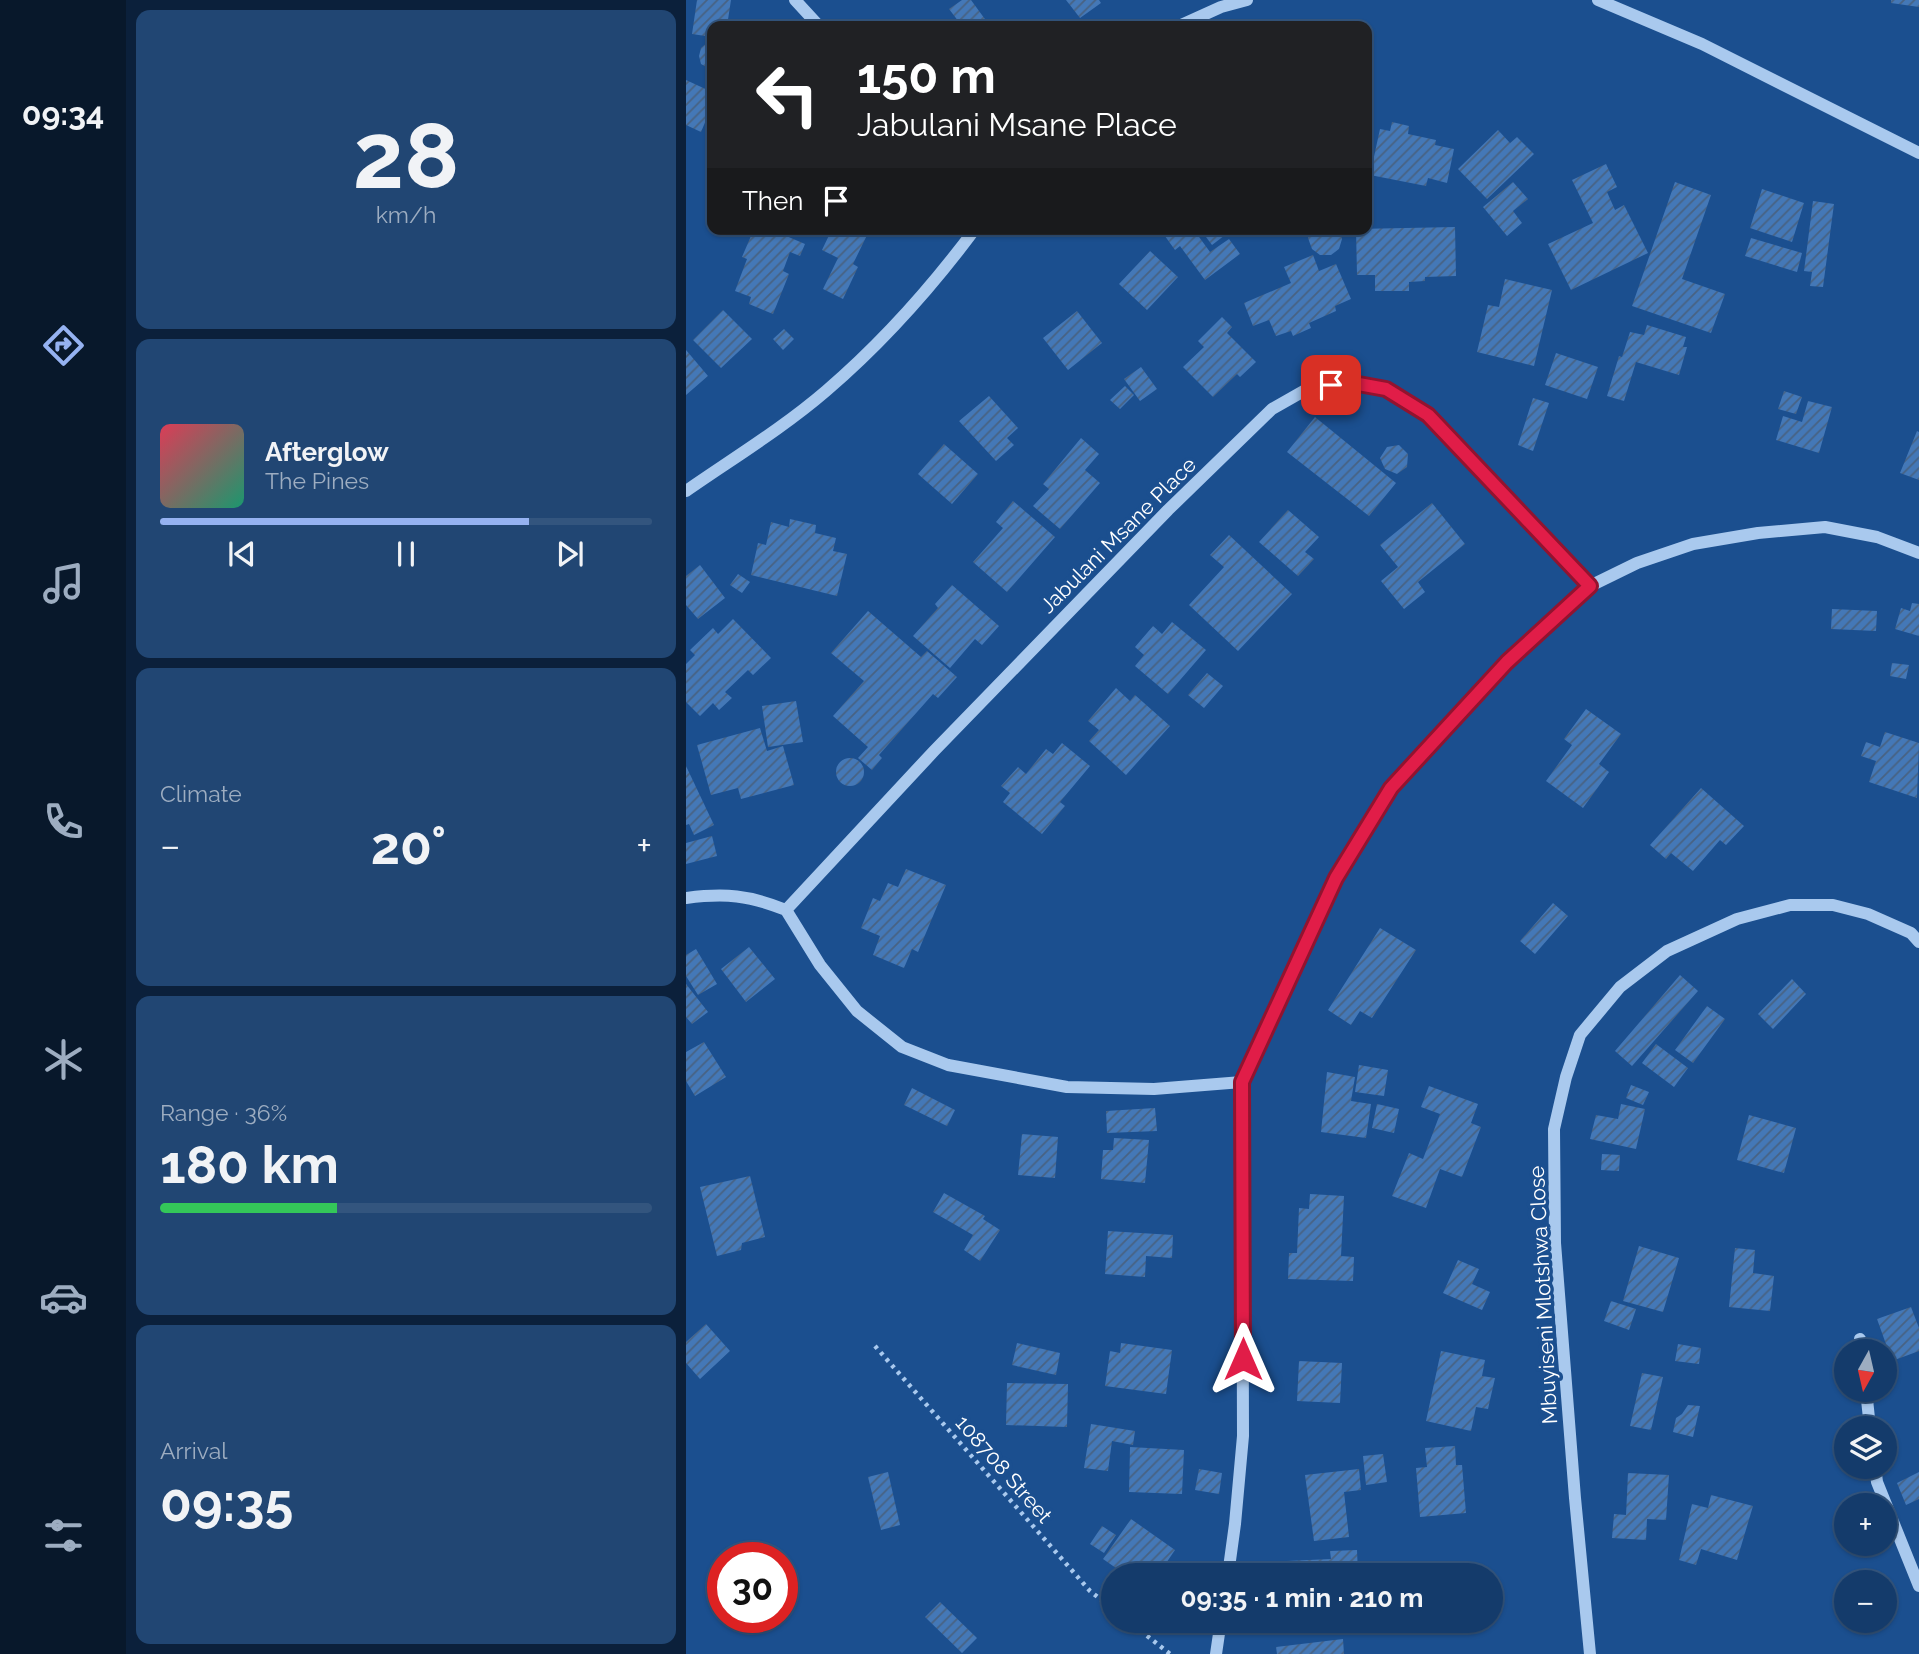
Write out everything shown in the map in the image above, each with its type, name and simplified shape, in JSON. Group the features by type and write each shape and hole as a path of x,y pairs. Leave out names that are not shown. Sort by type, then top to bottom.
{"street":[{"path":"795,0 814,21"},
{"path":"1190,21 1221,7 1247,0"},
{"path":"1598,0 1702,44 1919,153"},
{"path":"686,491 824,393 880,342 938,278 970,235"},
{"name":"Jabulani Msane Place","path":"786,910 934,751 1168,510 1272,409 1309,388 1353,383 1386,389 1428,415 1590,586"},
{"path":"1230,1563 1243,1436 1242,1082 1336,878 1391,788 1507,662 1590,586 1637,562 1693,544 1758,533 1825,527 1877,537 1919,553"},
{"path":"686,898 716,894 758,899 786,910 820,965 857,1011 902,1047 947,1066 1067,1087 1154,1089 1242,1082"},
{"name":"Mbuyiseni Mlotshwa Close","path":"1590,1654 1574,1498 1555,1244 1554,1129 1566,1077 1580,1035 1620,987 1667,951 1737,919 1790,905 1833,905 1868,914 1911,933 1919,943"},
{"path":"1877,1479 1919,1586"},
{"path":"1216,1654 1219,1633"}],"path":[{"name":"108708 Street","path":"875,1346 1090,1591 1101,1600"},
{"path":"1143,1633 1170,1654"}],"building":[{"path":"697,0 731,0 728,21 707,21 707,36 692,34"},
{"path":"962,0 971,0 986,21 958,21 949,9"},
{"path":"1066,0 1099,0 1101,3 1080,18"},
{"path":"1891,0 1919,0 1919,7 1891,3"},
{"path":"707,43 707,67 701,64 701,48"},
{"path":"686,80 707,90 707,118 701,132 686,125"},
{"path":"1392,122 1409,126 1408,134 1436,140 1435,145 1454,149 1447,183 1428,178 1426,186 1372,175 1380,129 1390,131"},
{"path":"1498,130 1510,143 1517,137 1534,154 1487,199 1458,169"},
{"path":"1606,164 1617,187 1607,192 1615,210 1624,205 1648,253 1571,290 1548,244 1593,223 1572,180"},
{"path":"1513,182 1528,199 1513,211 1522,223 1507,236 1483,207"},
{"path":"1675,182 1711,195 1682,279 1725,294 1711,333 1632,306"},
{"path":"1762,189 1804,203 1792,242 1750,228"},
{"path":"1813,201 1834,204 1823,287 1810,286 1812,272 1804,271"},
{"path":"1455,227 1456,276 1425,277 1425,281 1409,282 1409,291 1375,291 1375,275 1357,275 1356,235 1372,235 1372,229"},
{"path":"751,235 784,235 805,244 800,256 790,252 783,271 789,274 773,314 749,304 751,297 735,291 747,259 742,257"},
{"path":"829,235 867,235 853,264 858,267 843,299 823,289 838,258 822,250"},
{"path":"1164,235 1198,235 1210,252 1229,239 1240,254 1205,280 1180,246 1175,250"},
{"path":"1204,235 1225,235 1212,245"},
{"path":"1309,235 1341,235 1342,239 1339,249 1331,255 1320,255 1312,249"},
{"path":"1751,238 1802,253 1797,272 1745,256"},
{"path":"1150,251 1178,277 1147,310 1119,284"},
{"path":"1313,255 1319,271 1336,264 1351,299 1335,306 1336,311 1309,323 1311,328 1293,336 1291,331 1276,336 1269,320 1253,326 1244,303 1291,283 1284,267"},
{"path":"1505,279 1552,290 1534,366 1477,352 1488,305 1499,307"},
{"path":"723,310 752,339 721,368 693,340"},
{"path":"1077,311 1102,343 1068,370 1043,338"},
{"path":"1222,317 1232,327 1227,333 1256,362 1240,377 1237,374 1213,397 1183,367 1204,347 1198,341"},
{"path":"1647,325 1686,337 1683,347 1687,347 1679,375 1636,362 1624,401 1607,396 1619,356 1622,357 1630,332 1644,335"},
{"path":"784,329 794,339 783,350 773,339"},
{"path":"686,350 708,376 686,395"},
{"path":"1556,353 1598,367 1587,399 1545,385"},
{"path":"1141,367 1157,389 1140,401 1124,379"},
{"path":"1125,386 1134,395 1120,409 1110,400"},
{"path":"1784,391 1802,397 1796,414 1778,409"},
{"path":"989,396 1018,428 1007,438 1014,445 996,461 959,421"},
{"path":"1533,398 1549,403 1533,451 1518,445"},
{"path":"1808,401 1832,407 1819,453 1776,440 1783,416 1802,422"},
{"path":"1315,417 1396,483 1369,516 1287,452"},
{"path":"1917,431 1919,432 1919,480 1900,473"},
{"path":"1081,438 1099,454 1085,470 1100,483 1060,529 1033,506 1049,489 1043,484"},
{"path":"944,444 978,474 952,504 918,474"},
{"path":"1399,445 1408,454 1407,467 1397,474 1385,469 1380,458 1387,447"},
{"path":"1013,501 1055,537 1007,592 973,562 1003,528 996,522"},
{"path":"1432,503 1465,544 1418,582 1425,592 1404,609 1381,581 1398,567 1380,545"},
{"path":"1288,510 1319,537 1305,552 1314,559 1298,576 1259,542"},
{"path":"790,519 816,525 815,533 836,538 833,551 847,554 837,596 751,575 758,543 766,545 771,522 789,527"},
{"path":"1229,535 1292,594 1238,651 1189,605 1224,567 1210,555"},
{"path":"700,565 725,598 698,619 686,605 686,576"},
{"path":"738,574 750,582 742,593 730,585"},
{"path":"952,585 999,626 982,645 975,639 950,668 913,636 938,608 935,604"},
{"path":"1912,603 1919,604 1919,636 1895,629 1901,608 1910,611"},
{"path":"1832,609 1877,611 1876,631 1831,629"},
{"path":"868,611 921,657 927,651 957,677 938,698 933,694 879,755 882,758 872,770 858,758 868,747 833,716 864,681 831,653"},
{"path":"733,619 771,658 753,675 748,670 725,692 732,698 719,710 713,703 700,716 686,702 686,664 695,655 690,650 713,628 718,634"},
{"path":"1172,622 1206,650 1168,694 1135,666 1144,655 1135,647 1153,626 1162,634"},
{"path":"1892,663 1909,665 1906,679 1890,676"},
{"path":"1207,673 1223,686 1204,708 1188,695"},
{"path":"1116,688 1130,701 1135,695 1170,726 1126,775 1089,741 1099,730 1088,721"},
{"path":"796,701 803,742 768,747 762,706"},
{"path":"1586,709 1621,734 1599,764 1609,772 1583,808 1546,781 1572,745 1564,739"},
{"path":"760,728 767,751 783,746 794,785 741,799 738,788 711,795 697,745"},
{"path":"1885,732 1919,743 1917,798 1869,782 1876,761 1861,756 1866,742 1880,747"},
{"path":"1062,743 1090,766 1060,802 1065,806 1042,834 1003,802 1010,793 1001,786 1018,767 1026,774 1046,749 1053,754"},
{"path":"850,758 860,762 864,772 860,782 850,786 840,782 836,772 840,762"},
{"path":"686,766 714,825 694,835 689,824 686,825"},
{"path":"1701,788 1744,826 1726,845 1720,840 1693,871 1671,853 1666,859 1650,845"},
{"path":"712,836 717,856 686,864 686,843"},
{"path":"906,869 946,885 918,952 912,949 904,968 873,955 880,936 861,928 873,898 880,901 888,883 898,887"},
{"path":"1553,903 1568,916 1535,954 1520,941"},
{"path":"1380,928 1416,950 1372,1018 1360,1011 1351,1025 1328,1010"},
{"path":"749,947 775,979 746,1002 721,969"},
{"path":"696,949 717,984 698,995 686,976 686,955"},
{"path":"1680,975 1698,991 1632,1066 1615,1051"},
{"path":"1792,979 1806,994 1773,1029 1758,1014"},
{"path":"686,984 708,1012 692,1024 686,1017"},
{"path":"1707,1006 1725,1019 1693,1063 1675,1050"},
{"path":"704,1042 726,1077 695,1096 686,1081 686,1052"},
{"path":"1656,1044 1688,1068 1674,1087 1642,1063"},
{"path":"1359,1065 1388,1070 1384,1096 1355,1092"},
{"path":"1327,1072 1355,1077 1351,1101 1371,1104 1366,1138 1321,1132"},
{"path":"1631,1085 1649,1092 1643,1105 1626,1098"},
{"path":"1429,1086 1478,1104 1471,1123 1481,1127 1462,1177 1440,1169 1426,1208 1392,1196 1409,1153 1423,1159 1440,1114 1421,1107"},
{"path":"912,1088 955,1110 947,1126 904,1105"},
{"path":"1377,1104 1399,1109 1394,1133 1372,1128"},
{"path":"1621,1104 1645,1109 1636,1149 1590,1139 1596,1115 1618,1119"},
{"path":"1155,1108 1157,1131 1107,1133 1106,1111"},
{"path":"1749,1115 1796,1128 1784,1173 1737,1160"},
{"path":"1022,1134 1058,1137 1055,1178 1018,1175"},
{"path":"1114,1138 1149,1140 1145,1183 1101,1179 1103,1150 1113,1150"},
{"path":"1602,1154 1620,1155 1619,1171 1601,1170"},
{"path":"750,1176 765,1237 742,1243 741,1250 717,1256 700,1187"},
{"path":"944,1193 985,1216 983,1219 1000,1230 980,1261 964,1250 973,1235 933,1212"},
{"path":"1310,1194 1344,1196 1341,1256 1354,1257 1353,1281 1288,1279 1289,1253 1297,1253 1299,1208 1309,1209"},
{"path":"1108,1231 1173,1235 1172,1258 1146,1256 1145,1277 1105,1274"},
{"path":"1639,1246 1679,1258 1663,1312 1623,1301"},
{"path":"1735,1248 1755,1250 1753,1273 1774,1276 1770,1311 1729,1307"},
{"path":"1458,1260 1479,1269 1472,1284 1490,1292 1482,1310 1443,1293"},
{"path":"1611,1301 1636,1309 1629,1330 1604,1321"},
{"path":"1911,1307 1919,1328 1919,1351 1897,1359 1897,1339 1884,1339 1877,1319"},
{"path":"706,1324 730,1351 700,1379 686,1363 686,1342"},
{"path":"1017,1343 1060,1353 1056,1375 1012,1365"},
{"path":"1121,1343 1172,1350 1166,1394 1105,1386 1110,1351 1120,1353"},
{"path":"1678,1344 1701,1348 1699,1364 1675,1361"},
{"path":"1441,1351 1485,1360 1482,1376 1495,1378 1488,1409 1476,1407 1471,1431 1426,1421"},
{"path":"1299,1361 1342,1363 1340,1403 1297,1401"},
{"path":"1642,1373 1663,1377 1651,1430 1630,1426"},
{"path":"1007,1383 1068,1384 1067,1427 1006,1425"},
{"path":"1688,1405 1700,1406 1693,1437 1673,1432 1676,1418"},
{"path":"1091,1424 1135,1431 1133,1445 1112,1441 1108,1471 1084,1468"},
{"path":"1455,1446 1456,1465 1462,1465 1466,1513 1420,1517 1416,1468 1427,1467 1425,1448"},
{"path":"1130,1447 1184,1450 1182,1494 1129,1492"},
{"path":"1383,1454 1387,1482 1366,1485 1363,1456"},
{"path":"1199,1469 1222,1473 1219,1494 1195,1490"},
{"path":"1359,1469 1361,1490 1344,1492 1349,1537 1314,1541 1305,1475"},
{"path":"888,1472 900,1525 881,1530 868,1477"},
{"path":"1919,1472 1919,1499 1906,1505 1897,1483"},
{"path":"1628,1473 1669,1475 1666,1520 1647,1519 1646,1540 1612,1538 1614,1514 1626,1515"},
{"path":"1711,1495 1753,1506 1737,1560 1701,1549 1696,1565 1679,1560 1692,1504 1708,1508"},
{"path":"1131,1519 1175,1550 1166,1563 1109,1563 1103,1559"},
{"path":"1102,1526 1116,1535 1104,1553 1090,1544"},
{"path":"1357,1550 1358,1563 1267,1563 1331,1559 1330,1551"},
{"path":"940,1602 977,1638 962,1653 925,1617"},
{"path":"1343,1639 1344,1654 1277,1654 1276,1647"}],"route":[{"path":"1243,1359 1242,1082 1336,878 1391,788 1507,662 1590,586 1428,415 1386,389 1353,383 1331,385"}]}
